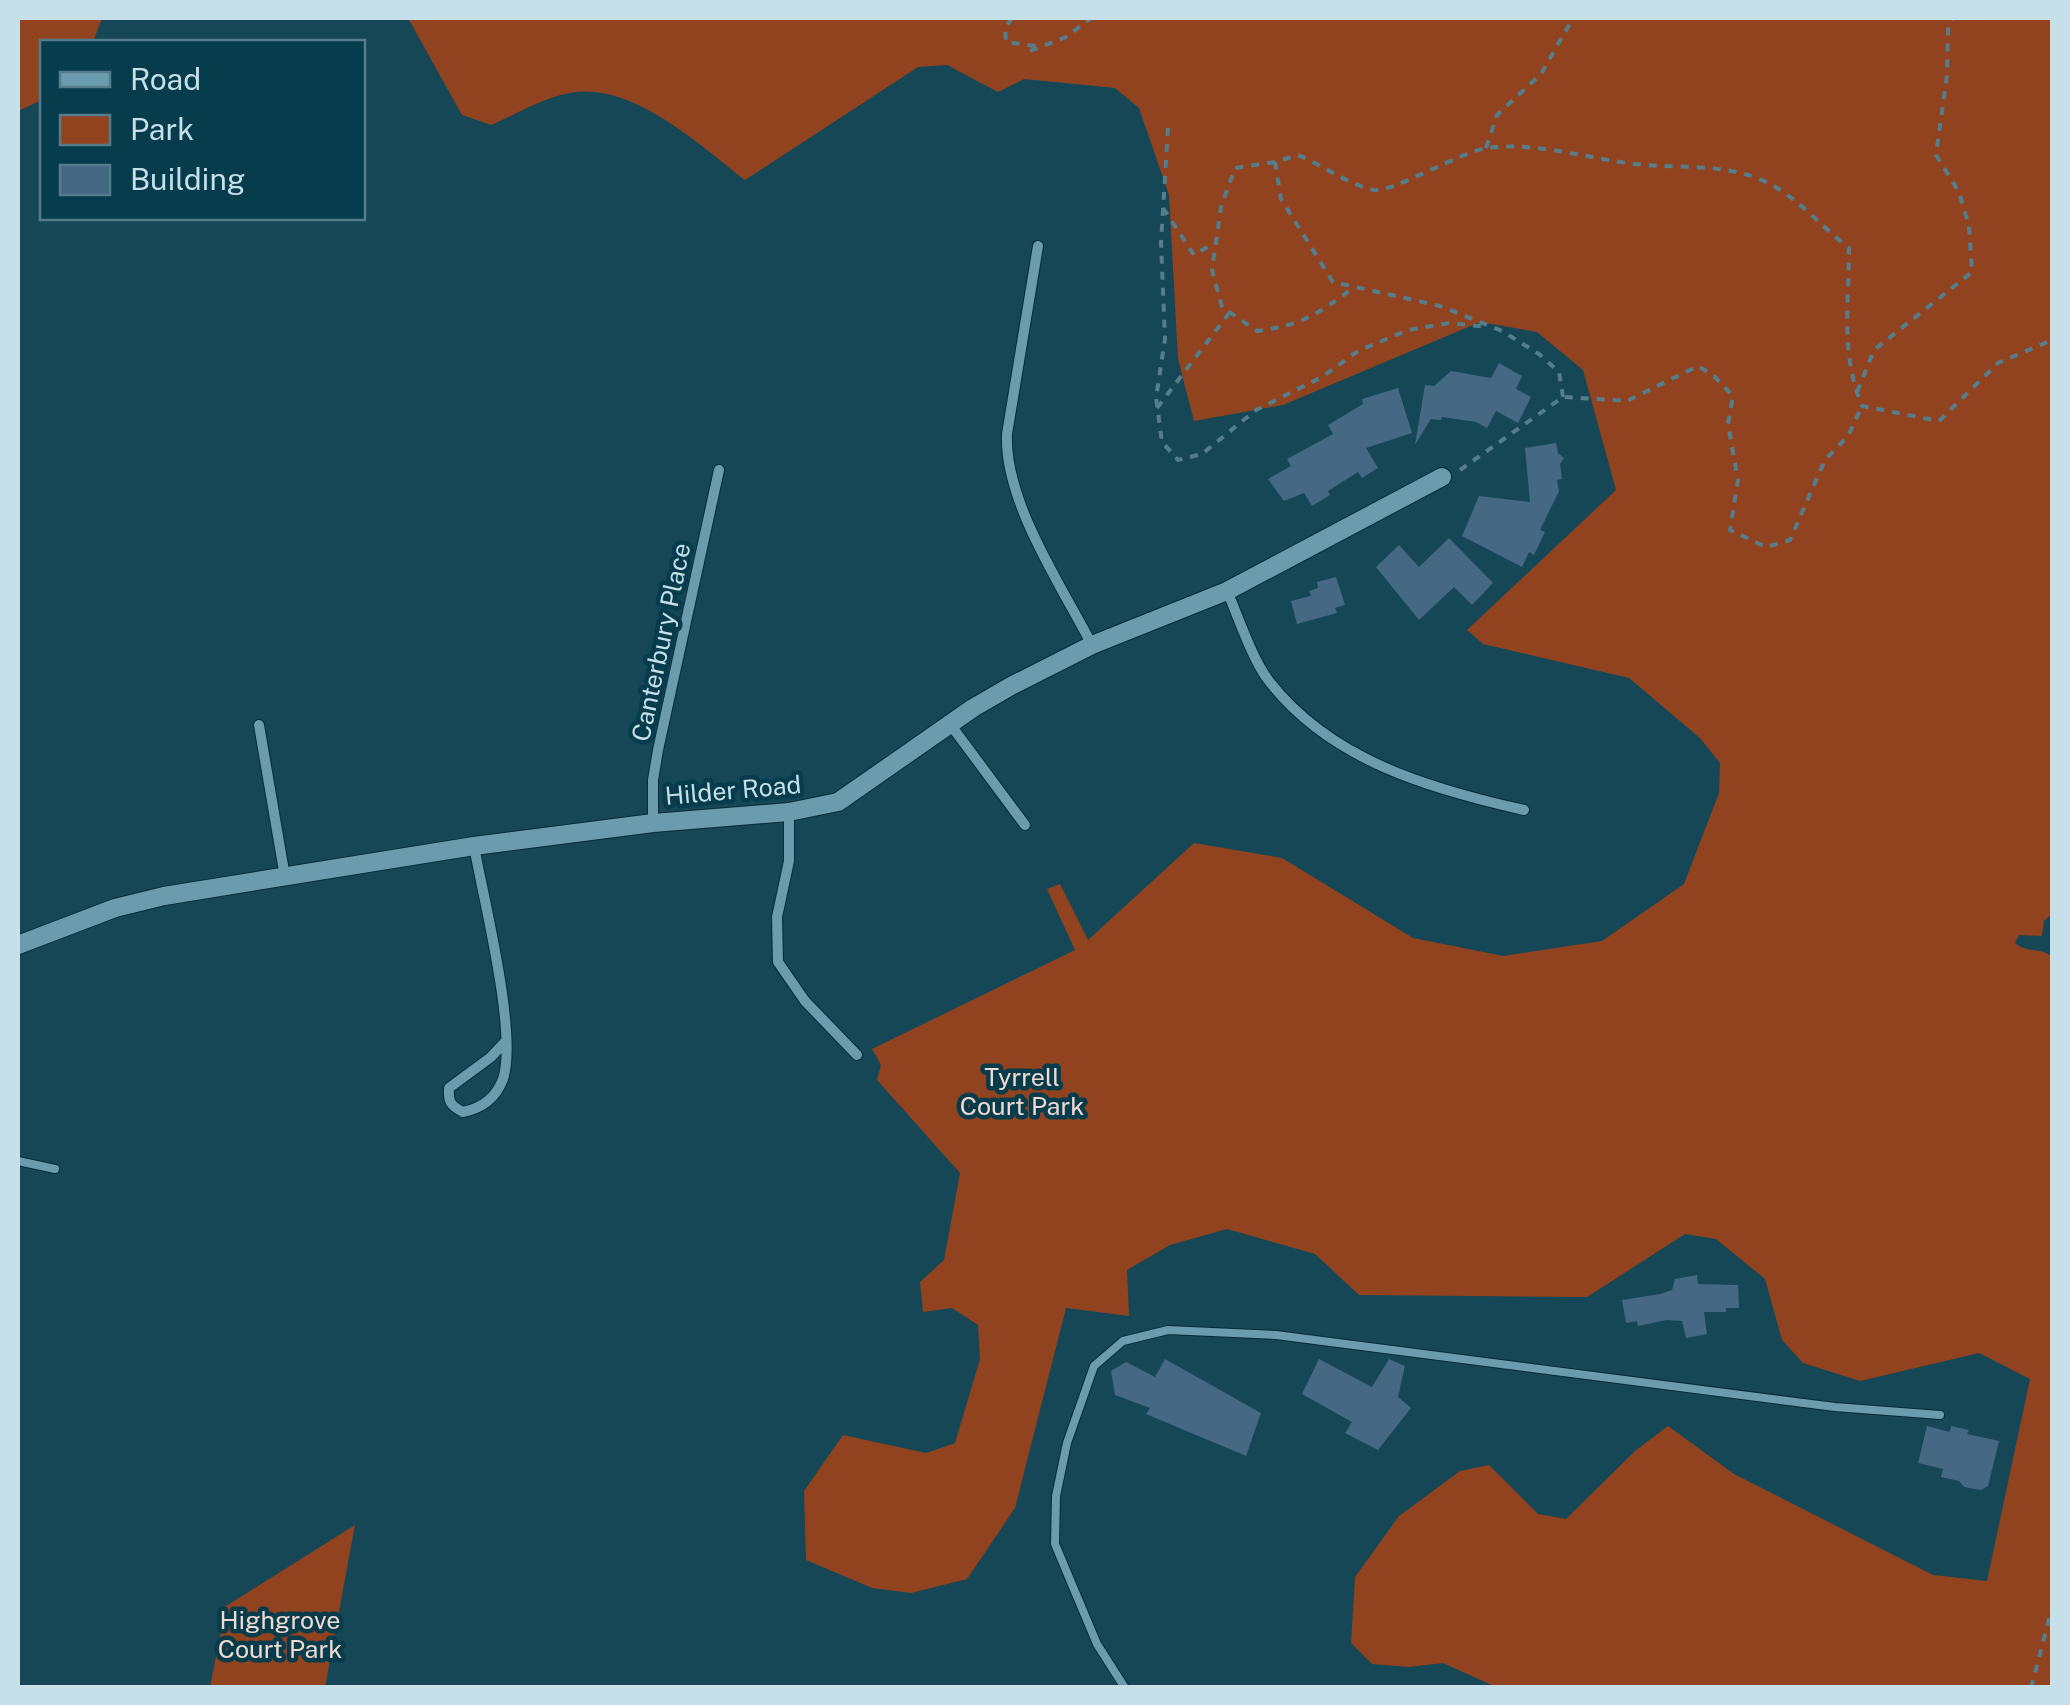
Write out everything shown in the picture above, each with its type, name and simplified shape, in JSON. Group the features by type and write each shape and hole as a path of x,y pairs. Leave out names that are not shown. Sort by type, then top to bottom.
{"street":[{"path":"1038,246 1008,424 1006,459 1026,517 1092,645"},
{"name":"Canterbury Place","path":"653,823 658,750 719,470"},
{"name":"Hilder Road","path":"18,946 115,908 164,896 474,846 653,823 789,812 838,802 1011,686 1092,645 1227,591 1442,476"},
{"path":"1227,591 1266,678 1297,712 1354,752 1394,774 1524,810"},
{"path":"950,724 1025,825"},
{"path":"259,725 285,877"},
{"path":"789,812 789,862 778,918 778,962 806,1001 857,1055"},
{"path":"474,846 506,1040 503,1078 495,1094 474,1110 463,1112 454,1108 448,1100 449,1088 491,1057 506,1040"}],"lane":[{"path":"18,1160 55,1168"},
{"path":"1125,1688 1097,1644 1055,1544 1056,1496 1067,1443 1094,1366 1122,1341 1168,1330 1276,1335 1835,1407 1940,1415"}],"path":[{"path":"1012,18 1006,28 1006,42 1042,46"},
{"path":"1030,51 1066,37 1091,18"},
{"path":"1486,148 1497,116 1542,74 1573,18"},
{"path":"1856,393 1874,350 1972,272 1969,226 1958,192 1936,155 1952,18"},
{"path":"1168,128 1163,208 1164,339 1156,398 1162,442 1178,460 1202,454 1256,410 1374,344 1408,330 1450,323 1492,327"},
{"path":"1354,288 1314,318 1280,328 1257,331 1222,307 1212,270 1221,207 1235,168 1298,155 1350,182 1379,191 1486,148 1550,150 1644,165 1706,166 1763,180 1798,201 1819,226 1849,248 1845,340 1862,406 1848,436 1825,460 1790,540 1766,548 1730,530 1738,480 1728,424 1733,396 1698,366 1627,401 1563,397 1464,469 1442,476"},
{"path":"1275,162 1281,200 1334,282 1440,306 1492,327 1539,354 1559,372 1563,397"},
{"path":"1163,208 1194,256 1215,242"},
{"path":"1157,408 1230,312"},
{"path":"1862,406 1939,420 1998,362 2052,340"},
{"path":"2030,1688 2052,1608"}],"green space":[{"path":"18,18 102,18 94,40 40,40 40,101 18,111"},
{"name":"Tyrrell Court Park","path":"408,18 2052,18 2052,914 2044,921 2042,936 2019,935 2015,943 2052,957 2052,1687 1496,1687 1443,1663 1409,1667 1372,1664 1351,1643 1355,1577 1399,1516 1460,1471 1489,1465 1538,1514 1566,1519 1635,1451 1668,1426 1734,1474 1933,1575 1987,1581 2030,1379 1979,1353 1860,1381 1803,1363 1782,1340 1765,1279 1716,1239 1685,1234 1587,1297 1359,1295 1315,1254 1227,1229 1170,1245 1127,1270 1129,1316 1066,1308 1015,1508 967,1579 911,1593 872,1588 806,1560 804,1491 843,1435 926,1453 955,1443 980,1359 978,1325 952,1308 923,1312 920,1282 944,1260 960,1173 877,1080 881,1065 872,1049 1075,950 1047,889 1060,884 1088,940 1194,843 1282,858 1413,938 1503,956 1602,941 1684,884 1719,793 1720,763 1700,738 1629,678 1483,644 1467,630 1616,490 1583,370 1537,332 1480,322 1283,405 1194,421 1178,359 1169,195 1139,108 1115,88 1024,79 998,92 947,65 918,67 745,180 664,119 617,97 593,92 560,95 491,125 462,115"},
{"name":"Highgrove Court Park","path":"355,1525 325,1687 210,1687 226,1606"}],"building":[{"path":"1499,363 1522,376 1516,389 1531,397 1518,423 1496,411 1487,428 1476,422 1431,419 1415,445 1425,385 1434,386 1451,371 1491,378"},
{"path":"1398,388 1412,433 1366,448 1378,468 1362,478 1358,472 1312,506 1304,493 1284,501 1268,479 1291,466 1287,459 1333,434 1328,425 1363,404 1362,399"},
{"path":"1556,443 1564,458 1560,464 1562,479 1557,480 1559,491 1540,530 1545,532 1534,555 1529,552 1522,567 1462,536 1479,496 1530,502 1525,448"},
{"path":"1449,538 1493,583 1472,605 1454,587 1419,620 1376,567 1399,545 1419,567"},
{"path":"1336,577 1345,605 1335,608 1337,613 1297,624 1291,601 1311,596 1309,591 1318,588 1317,582"},
{"path":"1697,1275 1698,1284 1738,1285 1739,1308 1704,1312 1707,1334 1686,1338 1682,1321 1638,1326 1637,1321 1626,1323 1622,1300 1672,1290 1675,1279"},
{"path":"1165,1359 1261,1413 1246,1456 1146,1414 1150,1408 1115,1395 1111,1371 1126,1362 1155,1377"},
{"path":"1319,1359 1372,1387 1389,1359 1405,1366 1398,1397 1411,1408 1378,1450 1345,1433 1352,1422 1302,1394"},
{"path":"1927,1426 1950,1432 1951,1426 1999,1441 1988,1486 1981,1490 1964,1487 1959,1481 1941,1477 1943,1469 1918,1463"}]}
